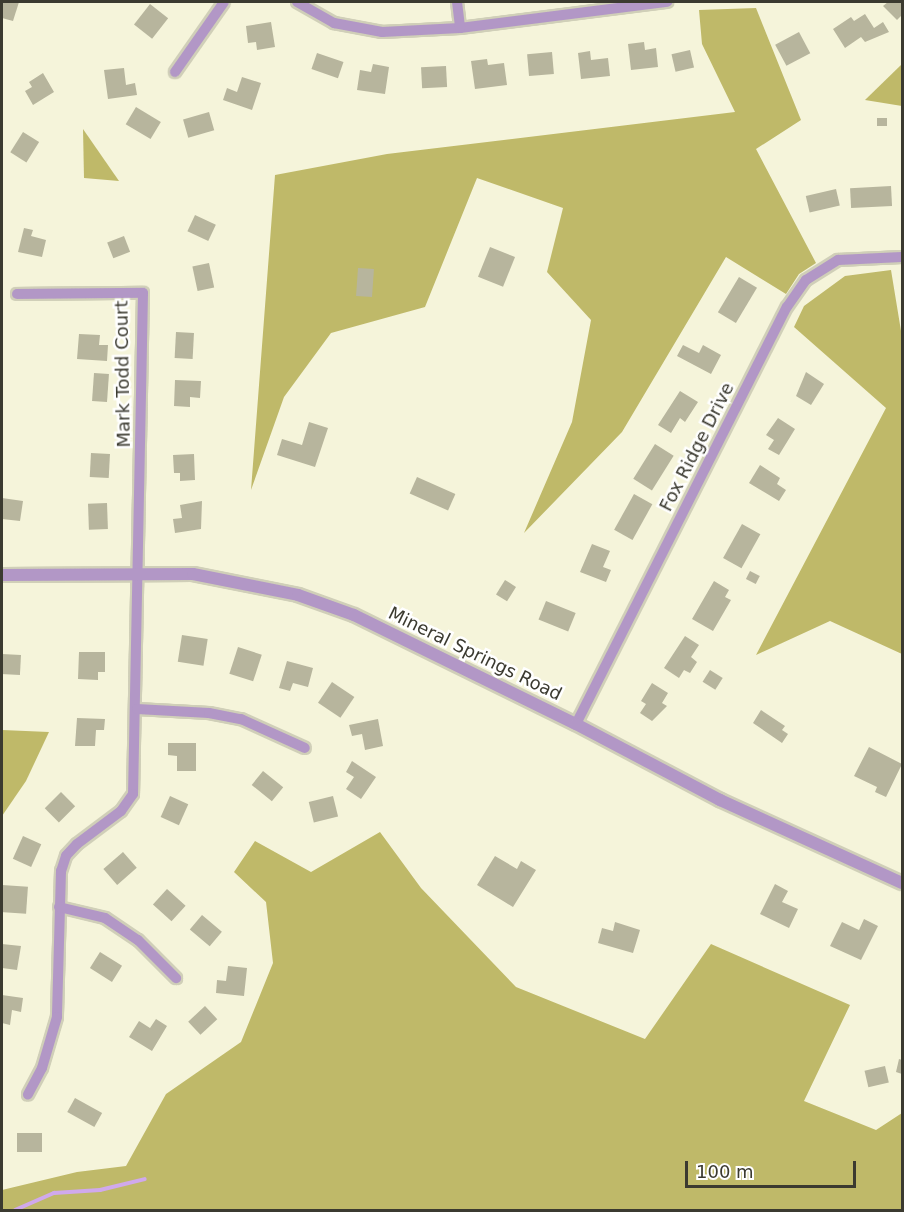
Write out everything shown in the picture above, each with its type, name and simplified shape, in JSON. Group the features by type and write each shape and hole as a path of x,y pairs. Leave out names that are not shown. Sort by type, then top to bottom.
{"street":[{"path":"176,72 224,2"},
{"path":"297,2 334,23 382,32 460,28 667,2"},
{"path":"457,2 460,28"},
{"name":"Fox Ridge Drive","path":"576,724 787,307 806,280 838,260 903,257"},
{"name":"Mark Todd Court","path":"17,294 143,293 140,577"},
{"name":"Mineral Springs Road","path":"2,575 140,577 193,574 298,595 354,615 576,724 720,800 903,883"},
{"path":"28,1094 42,1068 57,1017 61,871 66,856 121,811 133,794 140,577"},
{"path":"137,709 209,713 241,720 305,747"},
{"path":"59,907 105,918 138,940 176,978"}],"shaded area":[{"path":"756,8 801,120 756,149 816,263 799,274 786,294 726,257 622,432 524,533 572,422 591,320 547,272 563,208 477,178 425,307 331,333 284,397 251,490 275,175 387,154 735,112 702,44 699,10"},
{"path":"902,64 902,106 865,100"},
{"path":"83,129 119,181 84,178"},
{"path":"891,270 902,337 902,654 830,621 756,655 886,408 794,327 804,306 845,276"},
{"path":"2,730 49,732 26,781 2,816"},
{"path":"380,832 421,888 516,987 645,1039 711,944 850,1005 804,1101 876,1130 902,1113 902,1210 2,1210 2,1190 77,1172 126,1166 166,1094 241,1042 273,963 266,902 234,872 255,841 311,872"}],"building":[{"path":"2,2 19,2 13,21 2,18"},
{"path":"888,2 902,2 902,15 897,20 883,6"},
{"path":"150,4 168,18 152,39 134,24"},
{"path":"865,14 874,28 883,22 889,32 865,42 861,37 845,48 833,29 851,17 854,21"},
{"path":"271,22 275,47 257,50 256,42 248,43 246,26"},
{"path":"799,32 810,53 786,66 775,45"},
{"path":"644,42 645,50 656,48 658,67 631,70 628,44"},
{"path":"690,50 694,68 676,72 671,54"},
{"path":"590,51 591,60 608,58 610,76 581,79 578,53"},
{"path":"552,52 554,74 529,76 527,54"},
{"path":"317,53 343,62 338,78 311,69"},
{"path":"487,59 488,65 504,63 507,85 475,89 471,61"},
{"path":"373,64 389,67 385,94 357,90 360,70 371,72"},
{"path":"446,66 447,87 422,88 421,67"},
{"path":"124,68 126,85 135,83 137,95 108,99 104,70"},
{"path":"43,73 54,92 33,105 25,91 32,87 29,82"},
{"path":"242,77 261,83 252,110 223,100 227,88 237,92"},
{"path":"136,107 161,122 151,139 126,124"},
{"path":"209,112 214,130 188,138 183,119"},
{"path":"877,118 887,118 887,126 877,126"},
{"path":"23,132 39,142 26,162 10,152"},
{"path":"891,186 892,206 851,208 850,188"},
{"path":"836,189 840,206 810,213 806,196"},
{"path":"195,215 216,225 208,241 187,231"},
{"path":"24,228 33,230 31,236 46,240 42,257 18,252"},
{"path":"124,236 130,252 113,258 107,242"},
{"path":"490,247 515,257 503,287 478,277"},
{"path":"209,263 214,287 198,291 192,267"},
{"path":"358,268 374,269 372,297 356,296"},
{"path":"739,277 757,288 736,323 718,312"},
{"path":"176,332 194,333 193,359 175,358"},
{"path":"79,334 100,335 99,345 108,345 107,361 77,359"},
{"path":"683,345 699,353 703,345 721,355 711,374 677,356"},
{"path":"806,372 824,384 811,405 796,396"},
{"path":"94,373 109,374 107,402 92,401"},
{"path":"175,380 201,381 200,398 190,397 190,407 174,406"},
{"path":"680,391 698,402 685,422 680,418 671,433 658,425"},
{"path":"778,418 795,429 779,455 768,449 774,440 766,435"},
{"path":"309,422 328,428 315,467 277,455 282,439 302,445"},
{"path":"655,444 674,456 652,490 633,479"},
{"path":"91,453 110,454 109,478 90,477"},
{"path":"194,454 195,480 180,481 180,473 174,473 173,455"},
{"path":"760,465 780,478 777,484 786,490 779,501 749,483"},
{"path":"417,477 455,494 448,511 410,493"},
{"path":"634,494 652,504 632,540 614,530"},
{"path":"2,498 23,501 20,521 2,519"},
{"path":"202,501 201,529 175,533 173,519 182,518 180,505"},
{"path":"107,503 108,529 89,530 88,504"},
{"path":"742,524 760,534 741,568 723,558"},
{"path":"592,544 610,551 603,567 611,570 606,582 580,572"},
{"path":"750,571 760,576 756,584 746,579"},
{"path":"505,580 516,587 507,601 496,594"},
{"path":"714,581 729,590 725,597 731,600 713,631 692,619"},
{"path":"546,601 576,613 568,632 539,620"},
{"path":"182,635 208,639 203,666 178,662"},
{"path":"685,636 699,645 691,657 697,662 690,673 684,670 679,678 664,668"},
{"path":"238,647 262,655 253,681 229,674"},
{"path":"79,652 105,652 105,672 98,672 98,680 78,679"},
{"path":"2,654 21,655 20,675 2,674"},
{"path":"287,661 313,668 308,687 293,683 290,691 279,688"},
{"path":"710,670 723,678 715,690 703,682"},
{"path":"332,682 354,697 340,718 318,703"},
{"path":"652,683 668,693 662,703 667,706 652,721 640,713 646,704 641,701"},
{"path":"761,710 785,726 782,730 788,734 782,743 753,723"},
{"path":"77,718 105,719 104,730 96,730 95,746 75,746"},
{"path":"378,719 383,746 365,750 362,734 352,736 349,725"},
{"path":"168,743 196,743 196,771 177,771 177,756 168,755"},
{"path":"869,747 902,764 886,797 875,792 877,787 854,776"},
{"path":"352,761 376,777 361,799 346,789 354,777 346,772"},
{"path":"263,771 283,787 272,801 252,785"},
{"path":"61,792 75,806 59,822 45,808"},
{"path":"170,796 188,804 179,825 161,817"},
{"path":"333,796 338,816 314,822 309,802"},
{"path":"23,836 41,844 31,867 13,859"},
{"path":"123,852 137,868 117,885 103,869"},
{"path":"495,856 517,869 521,861 536,870 513,907 477,885"},
{"path":"775,884 788,891 782,902 798,909 789,928 760,914"},
{"path":"2,885 28,887 26,914 2,912"},
{"path":"167,889 186,906 172,921 153,905"},
{"path":"202,915 222,932 210,946 190,930"},
{"path":"864,919 878,926 861,960 830,946 842,922 859,930"},
{"path":"615,922 640,930 633,953 598,943 602,928 613,931"},
{"path":"2,944 21,946 17,970 2,968"},
{"path":"100,952 122,966 112,982 90,968"},
{"path":"228,966 247,968 244,996 216,993 217,980 226,981"},
{"path":"2,995 23,998 21,1012 12,1010 10,1025 2,1023"},
{"path":"205,1006 217,1019 200,1035 188,1022"},
{"path":"156,1019 167,1026 152,1051 129,1037 139,1021 150,1028"},
{"path":"899,1059 902,1060 902,1074 896,1072"},
{"path":"885,1066 889,1083 868,1087 865,1071"},
{"path":"75,1098 102,1113 94,1127 67,1112"},
{"path":"17,1133 42,1133 42,1152 17,1152"}],"waterway":[{"path":"15,1210 54,1193 100,1190 145,1179"}]}
